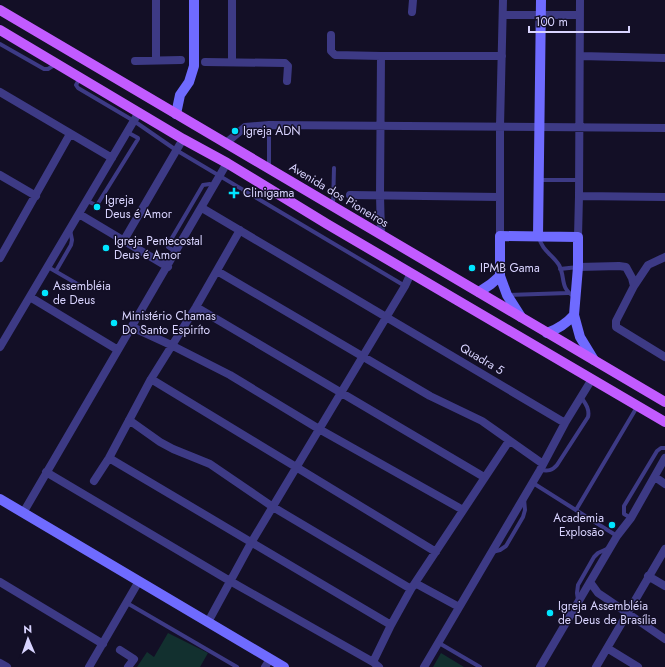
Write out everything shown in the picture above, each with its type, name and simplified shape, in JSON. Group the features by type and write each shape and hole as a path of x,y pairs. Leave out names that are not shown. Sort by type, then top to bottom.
{"main road":[{"name":"Avenida dos Pioneiros","path":"0,10 665,402"},
{"path":"0,30 80,78 137,116 228,163 327,224 665,422"},
{"path":"246,174 255,175 259,173 261,169 256,160"},
{"path":"327,224 323,218 323,213 326,209 332,206"},
{"path":"544,351 552,351 557,347 558,339"}],"street":[{"path":"156,0 156,60"},
{"path":"166,108 180,95 188,82 194,66 194,0"},
{"path":"232,0 232,62"},
{"path":"412,12 413,0"},
{"path":"502,0 500,276 507,295 522,318"},
{"path":"538,236 541,0"},
{"path":"580,0 578,268 572,295 574,315 580,337 594,360"},
{"path":"503,15 580,15"},
{"path":"331,35 331,51 335,55 502,56"},
{"path":"381,235 380,126 382,56"},
{"path":"580,56 665,58"},
{"path":"135,61 181,60"},
{"path":"205,62 285,63 288,66 287,81"},
{"path":"0,92 112,158"},
{"path":"176,114 180,95"},
{"path":"0,347 137,116"},
{"path":"226,143 245,127 268,125 665,128"},
{"path":"0,258 70,134"},
{"path":"124,240 183,139"},
{"path":"23,513 228,163"},
{"path":"0,175 36,196"},
{"path":"350,195 500,197"},
{"path":"579,196 665,197"},
{"name":"Quadra 5","path":"202,208 387,316 565,423"},
{"path":"79,214 168,267"},
{"path":"94,481 109,458 130,420 150,379 196,307 240,230"},
{"path":"500,236 578,237"},
{"path":"665,257 648,265 634,286 616,321 616,327 665,357"},
{"path":"578,268 626,267 632,278 634,286"},
{"path":"217,271 430,396 482,421 541,467"},
{"path":"208,622 251,543 405,286 411,272"},
{"path":"479,292 500,276"},
{"path":"30,297 118,350"},
{"path":"196,307 484,477"},
{"path":"547,333 563,326 574,315"},
{"path":"132,327 230,375 319,429 463,510"},
{"path":"150,379 436,552"},
{"path":"424,667 592,379"},
{"path":"130,420 160,442 210,464 273,507 413,586 459,607"},
{"path":"46,472 230,581 376,664 391,625 413,586 509,441"},
{"path":"109,458 391,625"},
{"path":"540,667 617,536 631,518 665,458"},
{"path":"654,477 665,484"},
{"path":"0,499 208,622 268,663 284,667"},
{"path":"596,667 665,549"},
{"path":"648,576 665,586"},
{"path":"89,667 139,580"},
{"path":"0,582 103,644"},
{"path":"590,582 598,593 665,639"},
{"path":"607,648 638,667"},
{"path":"120,650 134,658 128,667"},
{"path":"0,663 7,667"}],"lane":[{"path":"0,44 44,69 56,64"},
{"path":"137,116 176,150 405,286"},
{"path":"268,125 269,168"},
{"path":"86,200 96,205 98,204 138,139 127,132"},
{"path":"332,206 334,168"},
{"path":"539,180 579,180"},
{"path":"176,252 168,247 169,243 203,186 210,184 214,188"},
{"path":"56,271 71,245 72,240 70,229"},
{"path":"538,236 543,248 557,262 564,286 572,295"},
{"path":"48,266 86,289"},
{"path":"560,269 578,268"},
{"path":"507,295 572,295"},
{"path":"541,467 549,471 553,470 588,417 588,409 581,397"},
{"path":"576,510 637,406"},
{"path":"631,518 624,514 624,506 657,451 660,448 665,448"},
{"path":"532,483 617,536"},
{"path":"578,603 578,585 594,557 598,553 610,548"},
{"path":"127,602 237,667"},
{"path":"438,643 480,667"}],"green space":[{"path":"168,633 208,653 200,667 137,667 147,652 154,657"},
{"path":"441,653 464,667 433,667"}],"place":[{"name":"Igreja ADN","path":"235,131"},
{"name":"Clinigama","path":"234,193"},
{"name":"Igreja Deus é Amor","path":"97,207"},
{"name":"Igreja Pentecostal Deus é Amor","path":"106,248"},
{"name":"IPMB Gama","path":"472,268"},
{"name":"Assembléia de Deus","path":"45,293"},
{"name":"Ministério Chamas Do Santo Espiríto","path":"114,323"},
{"name":"Academia Explosão","path":"612,525"},
{"name":"Igreja Assembléia de Deus de Brasília","path":"550,613"}]}
